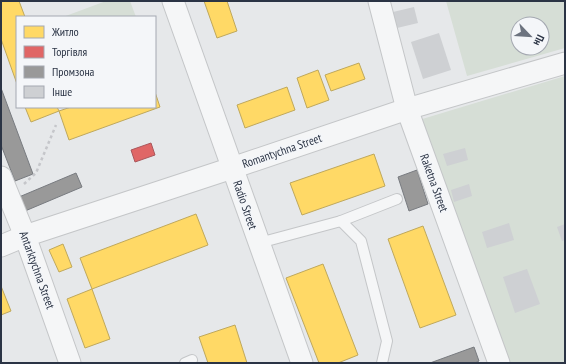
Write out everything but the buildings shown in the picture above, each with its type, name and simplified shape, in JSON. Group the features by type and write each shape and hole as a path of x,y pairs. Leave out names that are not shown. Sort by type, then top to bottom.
{"street":[{"name":"Radio Street","path":"174,1 302,363"},
{"name":"Raketna Street","path":"379,1 407,109 497,362"},
{"name":"Romantychna Street","path":"1,246 25,236 407,109 565,63"},
{"name":"Antarktychna Street","path":"1,177 25,236 70,363"}],"lane":[{"path":"259,242 341,221 397,199"},
{"path":"341,221 361,240 387,341 382,363"}],"path":[{"path":"9,197 36,173 56,125"}],"shaded area":[{"path":"106,1 130,1 136,16 66,16"},
{"path":"446,1 565,1 565,48 550,52 550,16 510,16 510,56 537,56 467,76"},
{"path":"565,76 565,363 508,363 419,120"}]}
